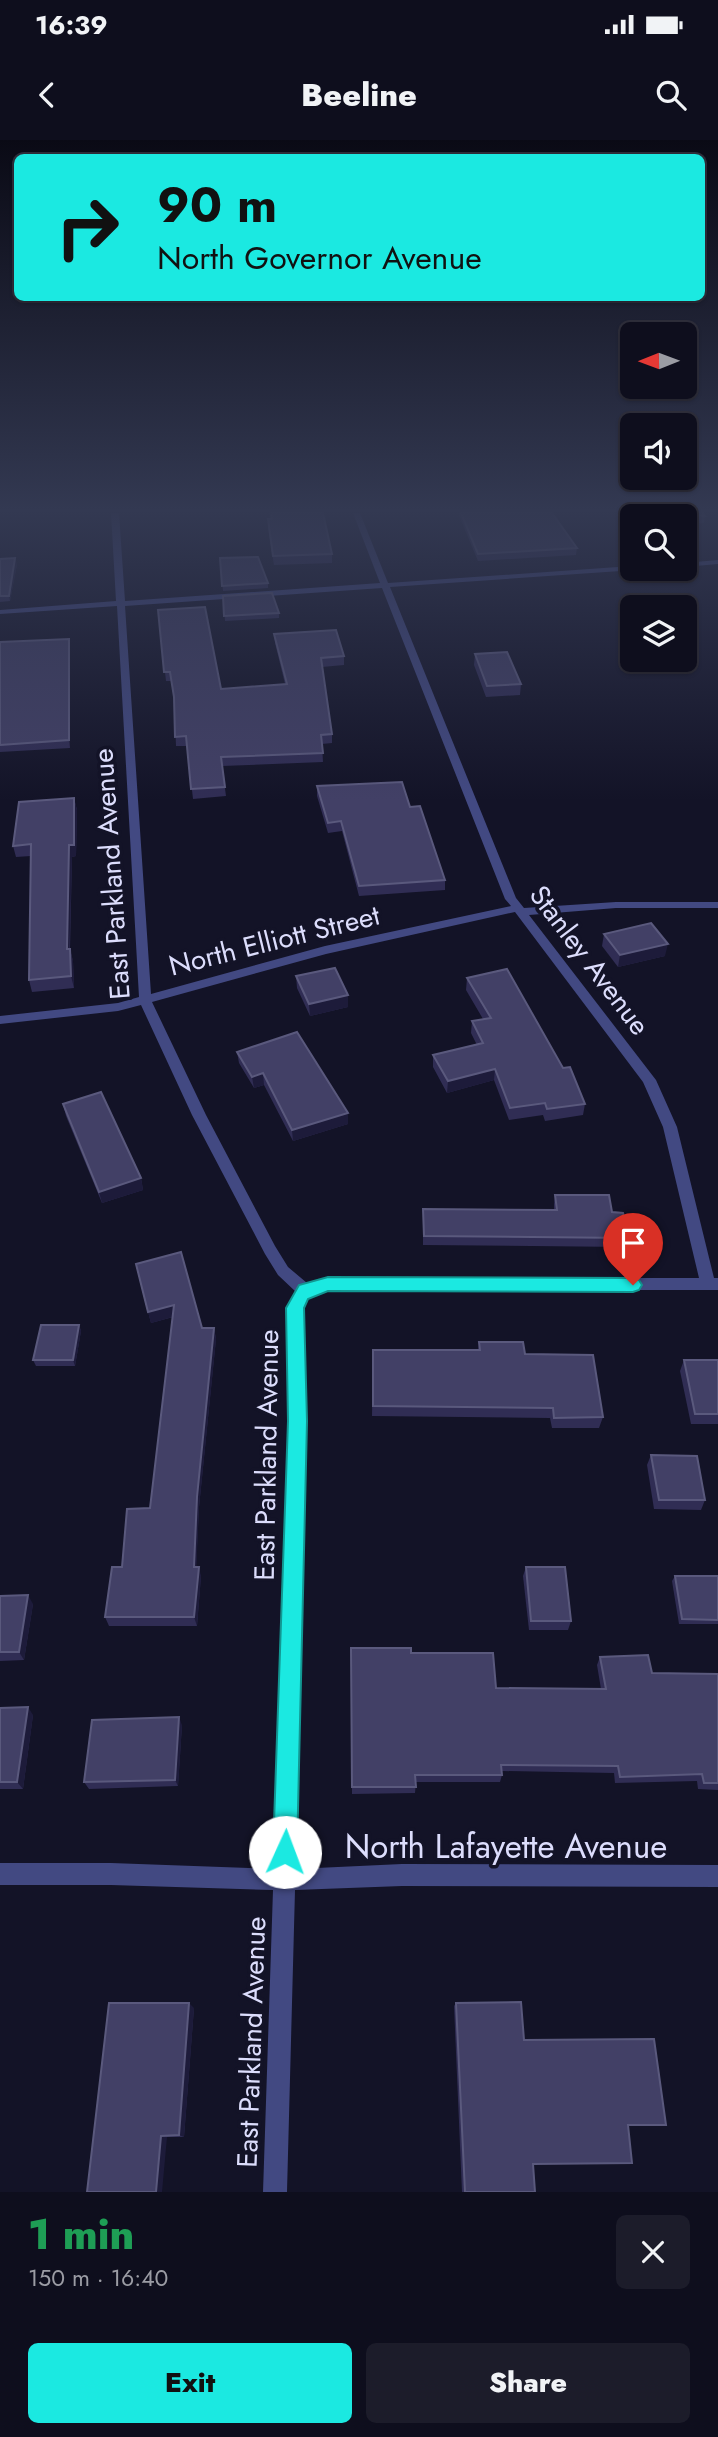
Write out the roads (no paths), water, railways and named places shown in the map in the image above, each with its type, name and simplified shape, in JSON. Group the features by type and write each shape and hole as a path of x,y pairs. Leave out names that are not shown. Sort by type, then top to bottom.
{"street":[{"path":"0,612 43,609"},
{"name":"East Parkland Avenue","path":"120,609 145,1000 199,1115 270,1250 283,1271 305,1290 295,1308 298,1421 275,2192"},
{"name":"Stanley Avenue","path":"395,609 511,898 649,1080 670,1126 713,1284"},
{"name":"North Elliott Street","path":"0,1020 118,1007 325,950 520,910 616,905 718,905"},
{"path":"305,1290 328,1284 713,1284"},
{"name":"North Lafayette Avenue","path":"0,1874 111,1874 285,1880 402,1875 718,1876"}]}
